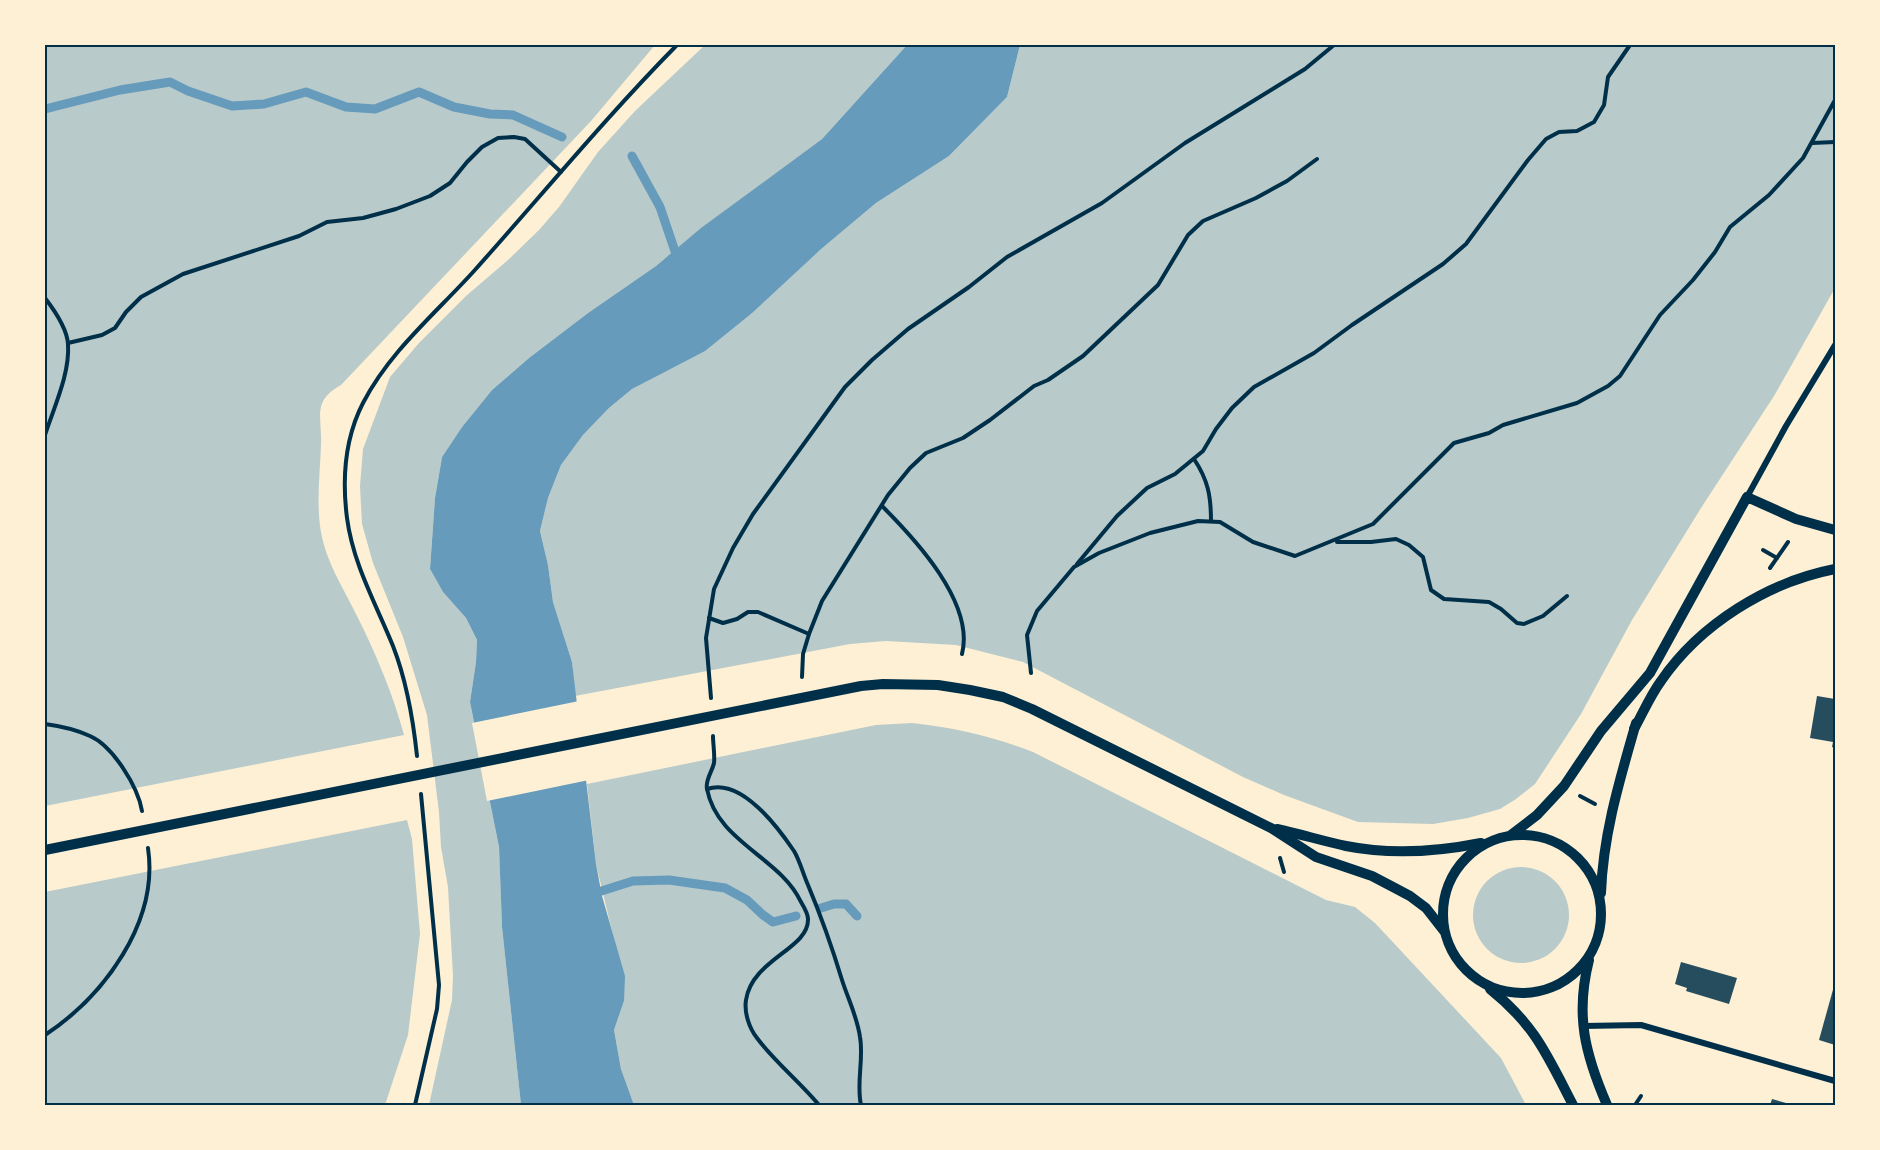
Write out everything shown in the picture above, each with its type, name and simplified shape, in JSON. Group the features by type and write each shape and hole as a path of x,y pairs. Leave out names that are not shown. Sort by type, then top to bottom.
{"street":[{"path":"1511,835 1537,815 1564,786 1601,731 1650,673 1786,426 1835,345"},
{"path":"1747,496 1796,519 1835,530"},
{"path":"1634,729 1665,675 1708,630 1767,592 1800,578 1835,569"},
{"path":"1607,1105 1593,1073 1586,1046 1581,994 1599,927 1604,852 1612,809 1650,673"},
{"path":"45,850 861,686 938,685 970,690 1003,697 1068,726 1271,828 1316,857 1372,876 1410,896 1426,908 1444,931 1455,956 1473,975 1516,1012 1535,1033 1550,1057 1573,1105"},
{"path":"1271,828 1347,846 1402,851 1453,849 1511,835 1546,838 1569,850 1587,869 1596,885 1601,902"},
{"path":"1444,931 1443,899 1451,877 1465,858 1477,848 1492,841"},
{"path":"1473,975 1503,991 1538,992 1569,978 1582,966 1591,952"},
{"path":"1583,1026 1641,1024 1835,1081"}],"path":[{"path":"418,760 413,716 404,679 393,646 362,575 349,528 345,500 348,445 362,405 376,378 389,362 640,83 677,45"},
{"path":"711,706 706,638 714,589 733,548 753,514 845,387 908,329 969,287 1007,257 1102,203 1185,143 1305,69 1334,45"},
{"path":"1031,673 1027,635 1037,611 1117,516 1146,488 1175,474 1203,451 1232,408 1254,387 1314,353 1443,264 1466,244 1546,139 1559,132 1577,131 1594,122 1604,105 1608,77 1630,45"},
{"path":"1074,567 1099,553 1150,533 1198,521 1220,522 1253,542 1295,556 1373,524 1454,443 1489,433 1503,424 1577,403 1608,387 1620,376 1660,315 1693,280 1715,252 1730,227 1769,195 1803,158 1835,100"},
{"path":"68,343 102,335 115,328 126,312 141,297 183,274 299,236 327,222 363,218 430,196 450,183 482,147 498,138 525,139 561,172"},
{"path":"1811,143 1835,142"},
{"path":"803,687 804,654 822,601 909,468 926,453 963,438 1034,386 1048,380 1083,356 1158,285 1188,235 1203,221 1256,198 1287,181 1317,159"},
{"path":"45,298 60,320 68,343 66,368 45,435"},
{"path":"1194,459 1202,471 1211,497 1211,521"},
{"path":"882,506 921,546 939,572 958,613 963,632 962,654"},
{"path":"1333,542 1371,542 1396,539 1409,545 1423,557 1431,590 1444,599 1489,602 1517,623 1524,624 1543,616 1567,596"},
{"path":"1767,573 1788,542"},
{"path":"1763,550 1777,558"},
{"path":"709,618 723,623 737,619 748,612 758,612 809,634"},
{"path":"45,724 92,736 106,749 133,783 140,798 143,819"},
{"path":"713,729 714,762 706,782 714,808 726,828 783,875 795,890 808,919 804,932 795,944 774,958 757,974 746,1000 747,1019 756,1037 819,1105"},
{"path":"707,789 716,786 726,787 743,795 761,809 794,852 831,942 854,1011 862,1059 859,1095 861,1105"},
{"path":"1573,792 1601,807"},
{"path":"415,1105 435,1018 439,985 421,793"},
{"path":"45,1035 97,990 121,958 132,937 145,902 150,861 146,840"},
{"path":"1635,1105 1641,1096"}],"shaded area":[{"path":"45,45 655,45 591,121 322,403 319,499 323,543 377,660 395,704 404,735 45,806"},
{"path":"705,45 907,45 822,139 702,228 656,266 588,313 529,358 492,390 462,427 442,457 435,498 430,569 443,592 466,618 477,640 470,702 499,847 502,927 521,1105 429,1105 452,1000 453,976 448,887 441,847 427,715 403,637 373,563 362,524 360,486 363,449 390,377 419,343 466,296 539,230 559,207 598,152 635,111"},
{"path":"1020,45 1835,45 1835,288 1774,396 1632,620 1581,714 1535,784 1516,799 1500,809 1433,824 1358,822 1284,795 1243,777 1023,662 956,645 886,641 850,644 575,696 572,662 553,602 540,531 548,498 561,465 583,435 609,408 632,389 659,374 820,250 876,203 949,156 1007,97"},
{"path":"912,723 973,733 1033,752 1326,900 1355,907 1375,923 1501,1058 1526,1105 634,1105 621,1069 614,1030 624,1001 616,948 596,864 587,784 876,725"},
{"path":"407,820 412,839 420,934 408,1035 385,1105 45,1105 45,892"},
{"path":"1521,867 1539,871 1555,881 1565,897 1569,915 1565,933 1555,949 1539,959 1521,963 1503,959 1487,949 1477,933 1473,915 1477,897 1487,881 1503,871"}],"water":[{"path":"907,45 1020,45 1007,97 949,156 876,203 820,250 752,313 705,351 632,389 609,408 583,435 561,465 548,498 540,531 553,602 572,662 596,864 602,896 625,976 624,1001 614,1030 621,1069 634,1105 521,1105 502,927 499,847 470,702 477,640 466,618 443,592 430,569 435,498 442,457 462,427 492,390 529,358 588,313 656,266 701,228 822,139"}],"pier":[{"path":"579,701 589,780 487,801 472,723"}],"building":[{"path":"1817,696 1835,699 1835,748 1832,747 1833,742 1810,738"},
{"path":"1681,962 1737,978 1729,1004 1686,991 1687,988 1675,984"},
{"path":"1835,986 1835,1045 1819,1040"},
{"path":"1772,1099 1786,1103 1786,1105 1770,1105"}],"waterway":[{"path":"45,109 120,90 170,82 188,91 232,106 264,104 306,92 346,107 375,109 419,92 454,107 490,114 513,115 562,137"},
{"path":"632,156 660,207 678,260"},
{"path":"592,894 633,881 669,880 725,888 747,900 773,922 796,916"},
{"path":"821,908 834,904 846,904 857,916"}]}
